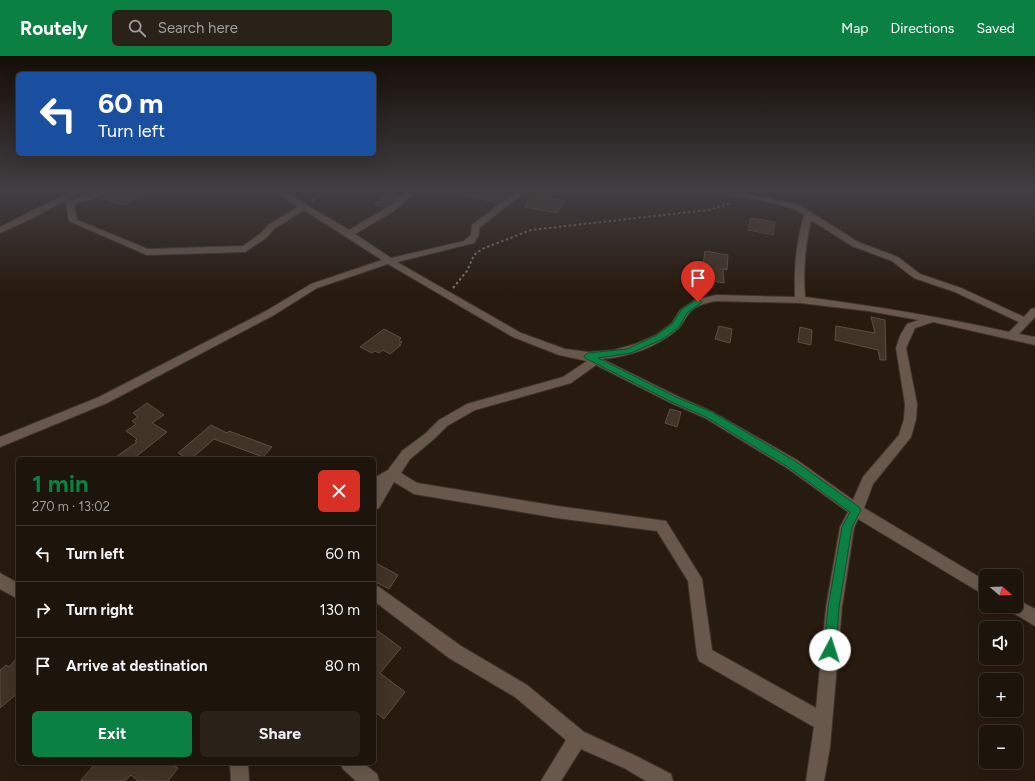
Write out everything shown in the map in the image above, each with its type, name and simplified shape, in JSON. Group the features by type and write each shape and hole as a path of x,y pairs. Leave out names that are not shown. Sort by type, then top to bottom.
{"street":[{"path":"0,230 11,225"},
{"path":"82,225 147,252 245,249 263,236 275,225"},
{"path":"335,225 389,261 517,335 564,352 592,358 675,400 709,415 792,464 856,510 979,584"},
{"path":"349,234 365,225"},
{"path":"0,442 103,400 270,313 314,286 389,261 456,246 471,241 475,235 475,227 477,225"},
{"path":"800,300 799,277 801,243 805,225"},
{"path":"825,225 855,244 895,259 917,276 958,290 1025,321"},
{"path":"376,501 392,474 406,455 448,420 472,407 567,380 592,358 628,351 660,337 676,325 684,312 698,302 716,298 800,300 868,308 1012,335 1035,341"},
{"path":"1012,335 1035,311"},
{"path":"815,781 823,722 834,607 847,527 868,481 905,437 910,419 911,404 901,348 905,336 911,326 933,320"},
{"path":"376,483 392,474"},
{"path":"392,474 414,488 557,512 661,524 695,579 705,655 823,722"},
{"path":"0,580 16,591"},
{"path":"376,593 455,652 521,691 578,738 630,762 664,781"},
{"path":"1023,611 1035,618"},
{"path":"550,781 578,738"},
{"path":"239,765 240,781"},
{"path":"351,765 370,781"}],"path":[{"path":"448,295 467,271 474,255 482,249 531,230 577,225"}],"building":[{"path":"749,225 775,225 773,235 748,230"},
{"path":"705,251 728,255 727,270 723,269 724,283 701,279"},
{"path":"871,317 885,320 886,360 880,360 878,350 835,340 836,326 875,333"},
{"path":"719,326 732,329 730,343 715,339"},
{"path":"800,327 812,330 811,345 798,342"},
{"path":"384,329 401,338 399,340 402,342 399,344 401,345 390,354 383,350 379,353 375,351 372,353 360,347"},
{"path":"147,403 164,415 152,423 167,432 136,457 116,457 137,442 135,441 137,439 126,431 136,424 132,421 138,417 133,413"},
{"path":"670,409 681,412 677,427 665,423"},
{"path":"211,425 227,433 229,431 272,447 263,457 214,439 193,457 185,457 178,453"},
{"path":"376,563 398,575 389,589 376,582"},
{"path":"376,629 401,648 380,673 405,692 384,719 376,713"},
{"path":"16,659 16,695 0,708 0,670 6,665 9,667"},
{"path":"94,765 174,765 178,768 168,781 138,781 131,775 125,781 80,781"}],"route":[{"path":"698,302 684,312 676,325 660,337 628,351 614,354 588,356 675,400 709,415 792,464 856,510 847,527 834,607 830,650"}]}
